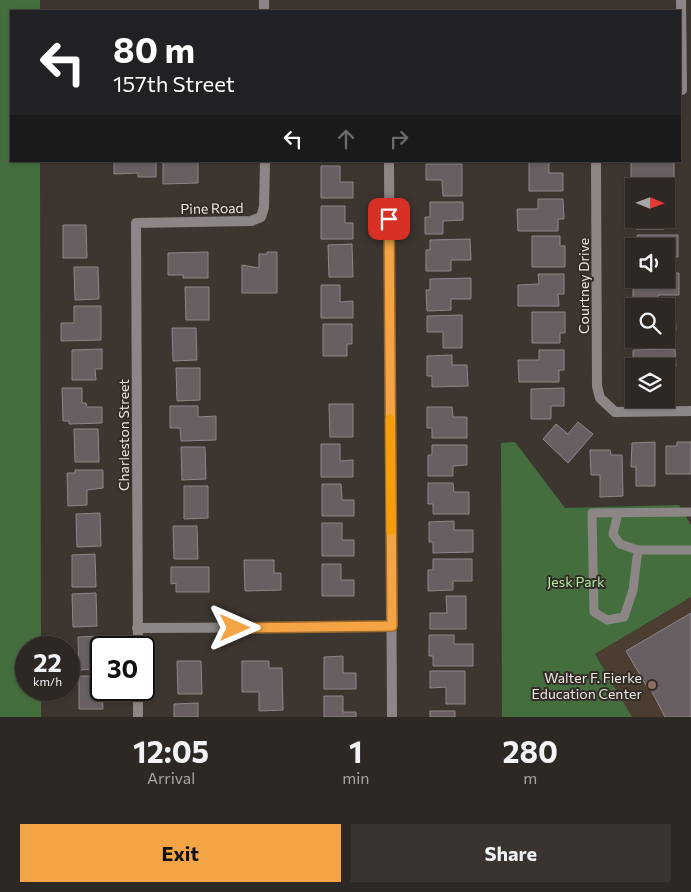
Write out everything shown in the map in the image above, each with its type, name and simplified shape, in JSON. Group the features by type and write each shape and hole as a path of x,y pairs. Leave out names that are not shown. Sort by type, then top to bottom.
{"street":[{"path":"681,0 684,90"},
{"name":"Pine Road","path":"136,223 252,221 260,217 264,207 265,162"},
{"path":"388,162 392,717"},
{"name":"Courtney Drive","path":"596,162 597,386 600,398 615,412 691,411"},
{"name":"Charleston Street","path":"136,223 137,636"},
{"path":"137,628 392,626"},
{"path":"138,701 138,717"}],"lane":[{"path":"638,550 633,590 624,617 607,620 594,612 592,513 691,512"},
{"path":"618,513 613,534 620,544 638,550 691,550"}],"shaded area":[{"name":"Walter F. Fierke Education Center","path":"691,597 691,717 632,717 595,654"}],"green space":[{"path":"0,0 40,0 40,10 10,10 10,162 40,162 41,636 15,636 15,701 41,701 41,717 0,717"},
{"name":"Jesk Park","path":"515,442 565,508 679,505 691,525 691,597 595,654 632,717 502,717 501,443"}],"building":[{"path":"114,162 156,162 156,177 138,177 138,173 114,174"},
{"path":"163,162 198,162 198,183 163,184"},
{"path":"529,162 549,162 549,173 563,173 563,191 529,191"},
{"path":"631,162 674,162 674,178 631,178"},
{"path":"426,164 462,164 462,196 443,196 442,180 426,180"},
{"path":"321,166 340,166 340,182 353,182 353,198 321,198"},
{"path":"538,199 563,199 564,219 558,219 558,231 518,231 517,209 538,209"},
{"path":"430,202 463,202 463,220 443,221 443,234 425,234 425,217 430,217"},
{"path":"321,206 345,206 345,223 353,223 353,239 321,239"},
{"path":"63,225 86,225 87,258 63,258"},
{"path":"636,228 664,228 664,229"},
{"path":"637,235 678,235 678,257 675,257 675,238 637,238"},
{"path":"532,236 560,236 560,246 565,246 565,267 532,267"},
{"path":"470,239 471,260 451,260 451,271 426,271 426,250 430,250 430,240"},
{"path":"352,244 353,277 329,277 328,245"},
{"path":"208,252 208,278 183,278 183,275 168,275 168,253"},
{"path":"267,252 277,252 277,293 242,293 242,265 259,268 259,254 267,254"},
{"path":"74,267 98,267 99,299 75,300"},
{"path":"675,273 679,273 679,295 658,295 658,298 633,298 633,288 675,288"},
{"path":"538,274 564,274 564,294 558,294 559,306 518,306 518,285 539,284"},
{"path":"471,278 471,299 451,299 451,310 427,311 426,290 430,290 430,279"},
{"path":"321,285 340,285 340,302 353,301 353,318 321,318"},
{"path":"185,287 209,287 209,320 186,320"},
{"path":"74,306 101,306 101,340 61,341 61,323 74,323"},
{"path":"532,312 565,312 565,333 560,333 560,343 532,343"},
{"path":"462,315 462,348 443,348 443,332 427,332 427,316"},
{"path":"323,324 352,324 352,344 347,344 347,356 323,356"},
{"path":"172,328 196,328 197,360 173,361"},
{"path":"102,349 102,369 95,369 96,380 72,380 72,350"},
{"path":"675,349 676,367 675,358 633,358 633,350"},
{"path":"539,350 564,350 564,370 559,370 559,382 519,382 518,360 539,360"},
{"path":"452,355 452,365 467,365 468,386 432,387 432,376 427,376 427,356"},
{"path":"176,368 200,368 200,400 177,401"},
{"path":"62,388 82,388 82,403 86,403 87,407 102,407 102,423 69,424 69,421 63,421"},
{"path":"564,388 564,406 551,406 551,419 531,419 531,389"},
{"path":"329,404 353,404 353,437 330,437"},
{"path":"170,406 198,406 198,417 216,416 216,440 181,441 180,428 170,428"},
{"path":"427,407 452,407 453,417 467,417 467,438 432,438 432,428 427,428"},
{"path":"578,422 593,434 568,463 543,439 556,424 568,434"},
{"path":"74,429 98,429 99,462 75,462"},
{"path":"655,442 655,486 636,486 636,467 631,467 632,443"},
{"path":"677,442 691,442 691,474 666,474 666,446 677,446"},
{"path":"321,444 340,444 340,461 353,460 353,477 321,477"},
{"path":"432,445 467,445 467,465 453,466 453,476 428,476 428,455 432,455"},
{"path":"181,447 205,447 206,479 182,480"},
{"path":"590,450 610,450 611,455 622,455 623,496 600,497 600,475 591,475"},
{"path":"75,470 103,470 103,488 87,490 87,505 68,506 67,473 75,473"},
{"path":"428,483 453,483 454,492 469,492 469,514 433,514 433,504 428,504"},
{"path":"322,484 341,484 342,500 354,500 354,516 322,516"},
{"path":"184,486 208,486 208,518 184,519"},
{"path":"100,513 101,546 77,547 76,514"},
{"path":"454,521 454,530 473,530 473,552 433,553 433,542 429,542 429,522"},
{"path":"322,523 342,523 342,540 354,540 354,556 322,556"},
{"path":"173,526 197,526 198,559 174,559"},
{"path":"95,554 96,587 72,587 72,555"},
{"path":"433,559 472,559 472,581 453,581 453,590 428,591 428,570 433,570"},
{"path":"244,560 274,560 274,573 281,573 281,590 245,591"},
{"path":"322,564 341,564 341,580 354,580 354,596 322,596"},
{"path":"171,567 209,567 209,592 176,592 176,583 171,584"},
{"path":"96,593 97,626 73,627 72,594"},
{"path":"446,596 466,596 466,629 430,629 430,613 447,613"},
{"path":"691,613 691,717 665,717 649,686 647,687 626,651"},
{"path":"429,635 454,635 454,644 473,644 473,666 433,666 433,656 429,656"},
{"path":"90,636 90,670 80,670 80,637"},
{"path":"343,656 343,673 356,673 356,689 324,689 324,657"},
{"path":"177,661 201,661 202,694 178,694"},
{"path":"242,661 269,661 269,668 282,668 283,710 259,711 259,692 242,692"},
{"path":"430,671 465,671 465,704 446,704 446,687 430,688"},
{"path":"80,676 90,676 90,701 103,701 103,709 79,709"},
{"path":"324,696 343,696 343,712 356,712 356,717 324,717"},
{"path":"198,703 198,717 174,717 174,704"},
{"path":"430,711 455,711 455,717 430,717"}],"slow traffic":[{"path":"390,419 391,531"}],"place":[{"name":"Walter F. Fierke Education Center","path":"652,685"}],"route":[{"path":"235,628 392,626 389,219"}]}
